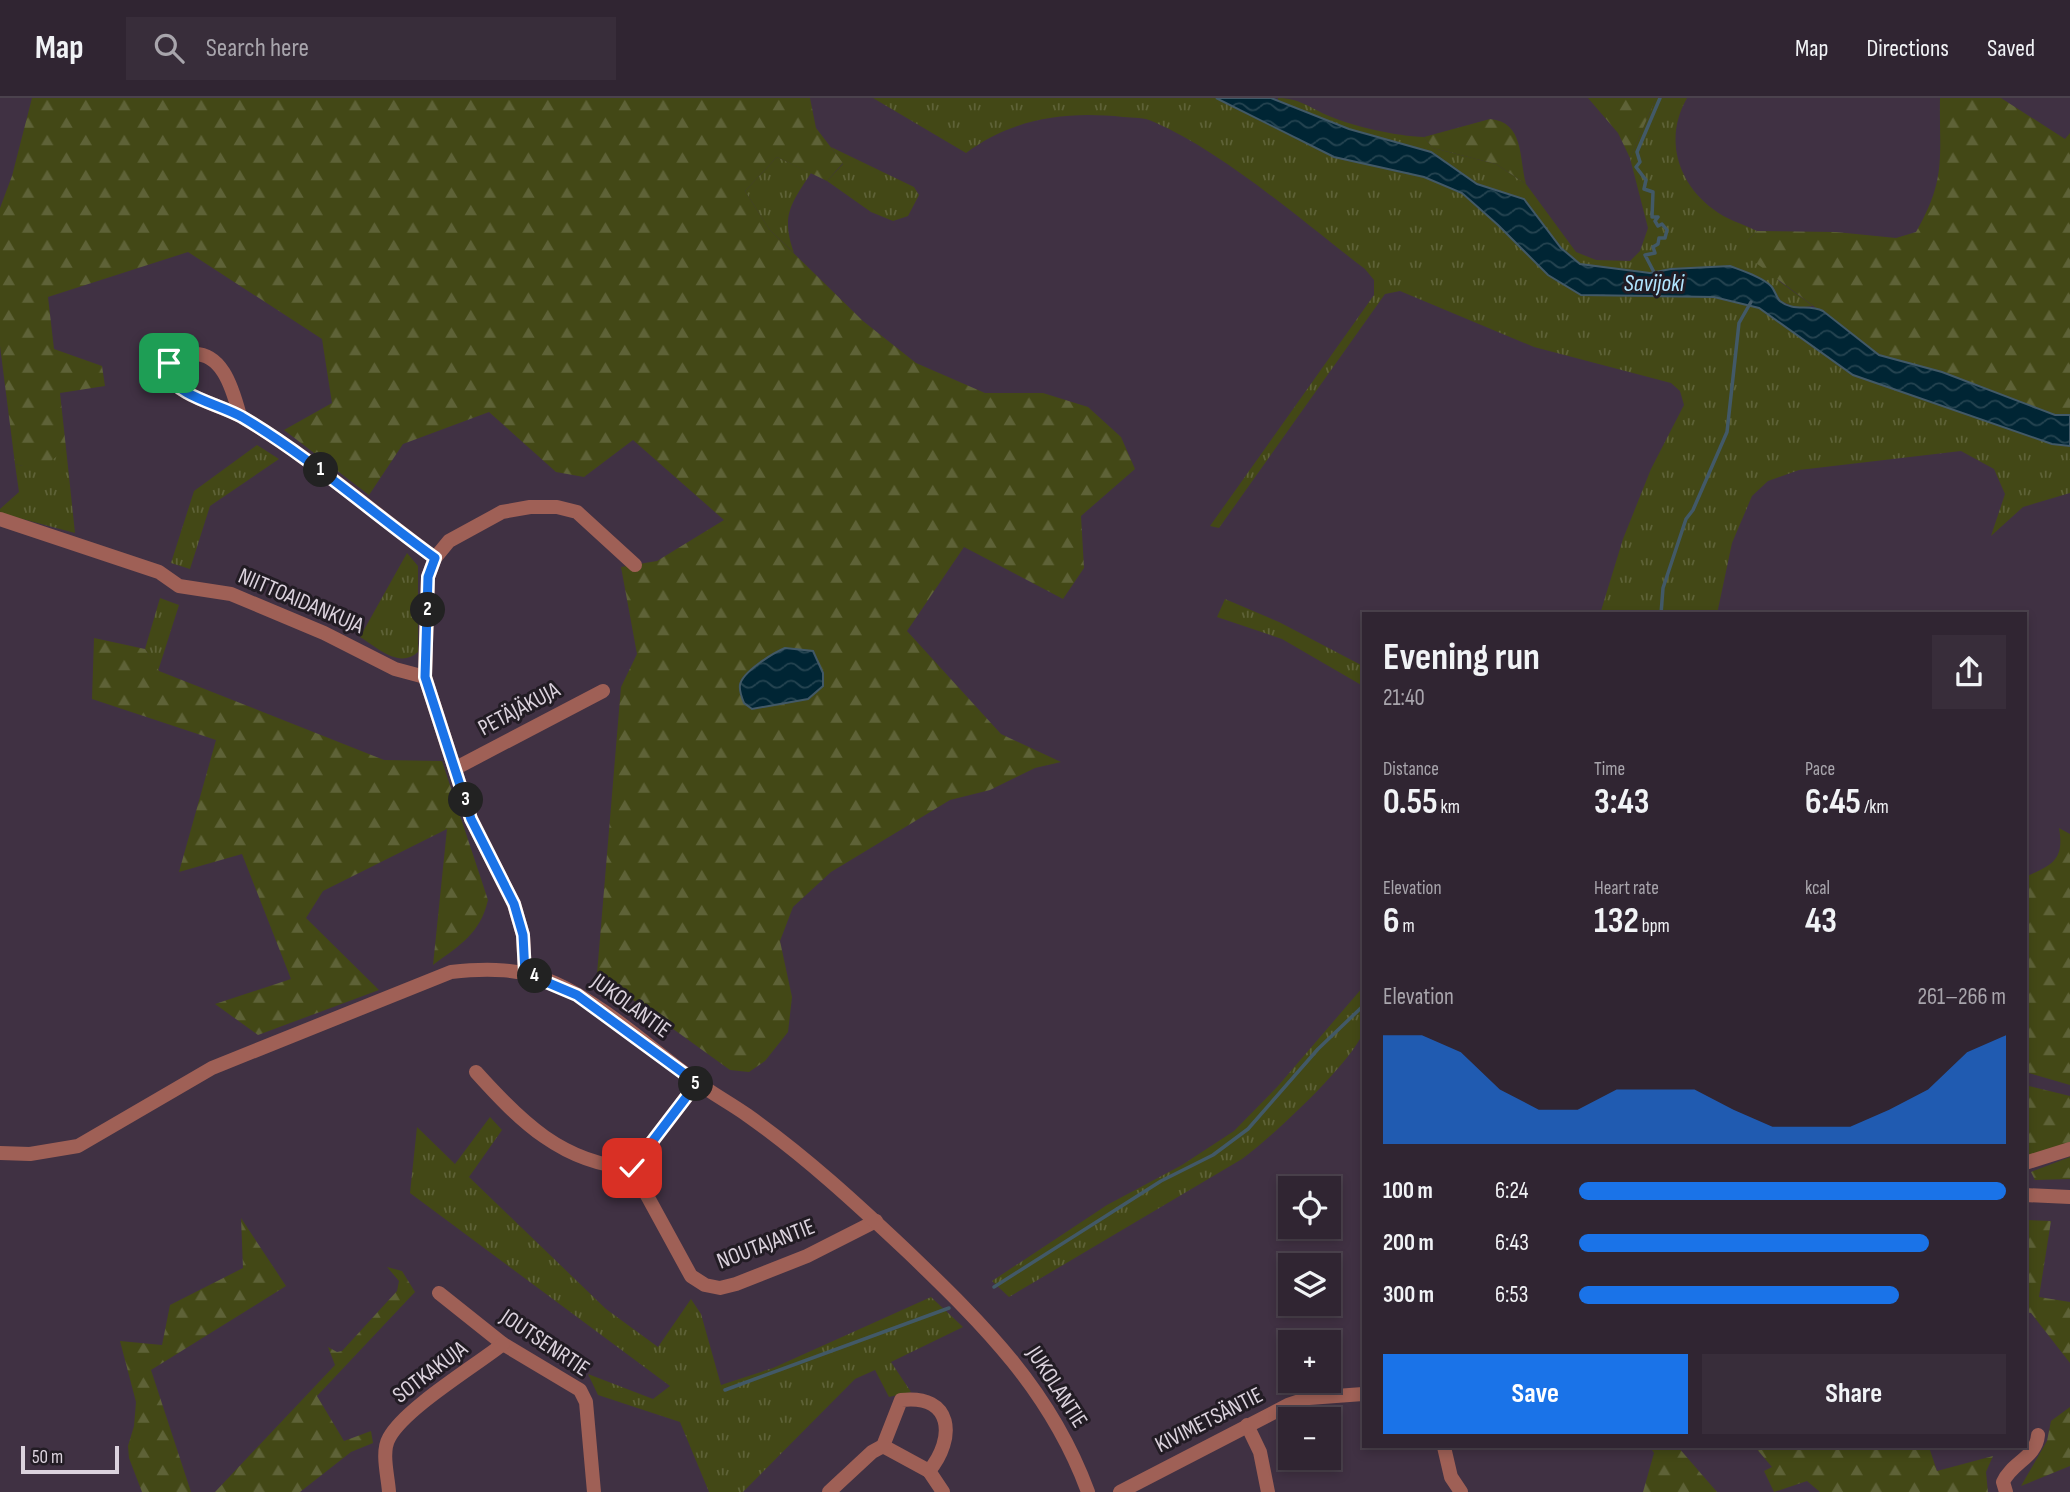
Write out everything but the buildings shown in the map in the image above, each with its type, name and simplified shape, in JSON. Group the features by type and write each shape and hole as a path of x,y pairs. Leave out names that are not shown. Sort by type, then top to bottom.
{"street":[{"path":"240,416 228,376 216,363 199,353 183,356 169,363 165,372 173,385 240,416 304,456 361,504 435,558"},
{"path":"525,973 523,935 514,904 471,819 425,677 428,577 435,558 449,541 502,512 530,507 557,507 577,512 635,565"},
{"name":"NIITTOAIDANKUJA","path":"0,519 159,572 179,586 231,594 324,633 395,669 425,677"},
{"name":"PETÄJÄKUJA","path":"456,768 603,691"},
{"name":"JUKOLANTIE","path":"0,1153 30,1154 78,1146 212,1068 451,972 483,968 525,973 577,995 810,1163 876,1221 982,1323 1024,1372 1057,1424 1088,1492"},
{"path":"476,1072 512,1112 545,1139 575,1156 606,1166 632,1168 697,1083"},
{"path":"2027,1162 2070,1149"},
{"name":"NOUTAJANTIE","path":"632,1168 691,1276 705,1286 720,1288 737,1284 807,1256 876,1221"},
{"path":"2027,1195 2070,1197"},
{"name":"JOUTSENRTIE","path":"439,1293 503,1344 580,1390 586,1402 594,1492"},
{"name":"SOTKAKUJA","path":"389,1492 386,1452 388,1439 402,1420 503,1344"},
{"name":"KIVIMETSÄNTIE","path":"1120,1492 1247,1425 1309,1398 1362,1394"},
{"path":"829,1492 872,1452 883,1446 901,1399 912,1398 933,1405 944,1416 948,1427 944,1443 929,1471"},
{"path":"1247,1425 1260,1452 1268,1492"},
{"path":"2006,1492 2003,1482 2009,1470 2029,1456 2037,1446 2038,1435"},
{"path":"883,1446 929,1471 943,1492"},
{"path":"1444,1448 1451,1476 1460,1492"}],"green space":[{"path":"32,98 810,98 816,128 843,163 827,181 777,157 745,191 769,229 863,321 916,363 985,393 1043,393 1088,407 1121,437 1135,469 1081,516 1084,568 1063,599 964,547 907,631 1001,734 1061,762 1035,768 990,790 950,800 831,872 793,907 780,941 792,997 788,1032 765,1061 749,1072 730,1070 597,974 621,687 637,654 621,567 657,561 724,520 633,440 584,477 556,472 489,412 403,444 369,495 284,430 332,403 322,339 188,252 48,297 54,349 102,366 105,386 60,393 66,448 43,465 30,467 15,464 0,346 0,208 12,176"},
{"path":"873,98 1216,98 1334,157 1424,177 1462,193 1548,275 1667,297 1714,297 1759,308 1853,375 2052,444 2070,446 2070,493 2023,507 1991,536 2005,494 1994,469 1961,451 1799,470 1768,481 1752,496 1732,543 1717,612 1601,612 1623,539 1651,469 1684,405 1680,391 1671,383 1534,347 1400,291 1385,294 1219,528 1210,526 1374,295 1374,280 1365,269 1236,170 1181,135 1150,120 1081,115 1041,120 1002,132 966,153"},
{"path":"1278,98 1298,102 1363,127 1424,137 1433,148 1496,164 1526,184 1576,252 1596,260 1630,261 1640,251 1648,228 1630,158 1656,98 1687,98 1676,128 1678,158 1683,173 1701,198 1718,213 1757,231 1748,240 1779,281 1813,306 1796,308 1781,301 1771,286 1731,266 1650,273 1580,264 1561,248 1524,199 1477,184 1431,152 1349,129 1278,102"},
{"path":"1588,98 1656,98 1630,158 1618,133"},
{"path":"1940,98 2001,98 2065,139 2070,133 2070,415 2055,415 1942,372 1879,355 1756,263 1748,252 1748,240 1757,231 1836,232 1896,238 1916,232 1933,197 1937,181"},
{"path":"1490,119 1509,127 1514,134 1526,184 1496,164 1433,148 1424,137"},
{"path":"831,147 914,187 919,195 908,216 893,221 871,212 827,181 843,164"},
{"path":"777,157 811,173 793,203 788,220 794,253 769,229 745,191"},
{"path":"257,445 279,459 210,506 190,569 171,563 194,491"},
{"path":"66,448 75,533 0,513 0,509 19,492 15,464 42,464"},
{"path":"407,553 418,566 418,652 411,657 396,658 360,637"},
{"path":"160,598 179,605 158,671 145,649"},
{"path":"1225,599 1279,622 1361,665 1362,685 1282,639 1217,617"},
{"path":"94,638 145,649 159,671 384,760 442,761 488,900 480,922 468,938 433,965 447,829 323,891 306,918 379,990 258,1035 215,1004 291,979 242,854 179,872 216,740 92,699"},
{"path":"2059,828 2070,834 2070,1085 2027,1073 2027,876 2054,860 2060,848"},
{"path":"1362,988 1362,1035 1354,1049 1307,1101 1255,1149 1009,1297 992,1281 1107,1205 1182,1165 1234,1131 1278,1086"},
{"path":"2027,1085 2070,1096 2070,1145 2027,1158"},
{"path":"490,1117 502,1130 469,1177 606,1309 658,1347 691,1299 701,1314 721,1385 773,1368 931,1297 963,1327 891,1362 911,1392 889,1397 875,1370 855,1379 743,1492 709,1492 680,1422 598,1395 588,1374 653,1399 670,1386 410,1193 417,1127 455,1164"},
{"path":"2070,1157 2070,1179 2035,1180 2031,1172"},
{"path":"241,1218 286,1286 151,1370 191,1492 142,1492 129,1458 128,1446 134,1426 136,1402 120,1341 162,1345 170,1305 243,1268"},
{"path":"2027,1220 2051,1221 2039,1297 2070,1302 2070,1363 2031,1313 2027,1312"},
{"path":"387,1267 402,1271 415,1292 317,1396 344,1441 371,1431 373,1443 351,1452 300,1492 215,1492 335,1365 328,1347 337,1352 342,1351 397,1291 399,1281"},
{"path":"2070,1407 2070,1466 2021,1486 2047,1441 2051,1421"},
{"path":"1651,1448 1679,1448 1717,1492 1643,1492 1654,1453"},
{"path":"1756,1448 1929,1448 1937,1471 1993,1456 1986,1472 1988,1492 1820,1492 1807,1481 1774,1492 1764,1471 1772,1467"}],"water":[{"name":"Savijoki","path":"1216,98 1271,98 1349,129 1431,152 1477,184 1524,199 1561,248 1580,264 1650,273 1671,269 1730,266 1746,272 1767,283 1785,304 1823,311 1879,355 1942,372 2055,415 2070,415 2070,446 2052,444 1853,375 1759,308 1714,297 1581,295 1548,275 1462,193 1424,177 1334,157"},
{"path":"785,648 813,651 823,673 823,686 808,699 752,709 744,703 740,687 742,680 759,664"}],"waterway":[{"name":"Savijoki","path":"1656,276 1645,255 1655,253 1653,247 1658,244 1659,238 1665,238 1667,230 1662,224 1658,226 1655,221 1658,217 1652,217 1653,192 1644,189 1646,180 1636,167 1640,162 1637,152 1660,98"},
{"path":"1661,612 1663,588 1686,519 1693,510 1727,432 1739,323 1751,302"},
{"path":"994,1287 1161,1181 1213,1155 1248,1129 1318,1049 1362,1007"},
{"path":"725,1390 949,1308"}],"route":[{"path":"169,363 165,372 173,385 240,416 304,456 361,504 435,558 428,577 429,623 425,677 471,819 514,904 523,935 525,973 554,982 577,995 697,1083 632,1168"}]}
